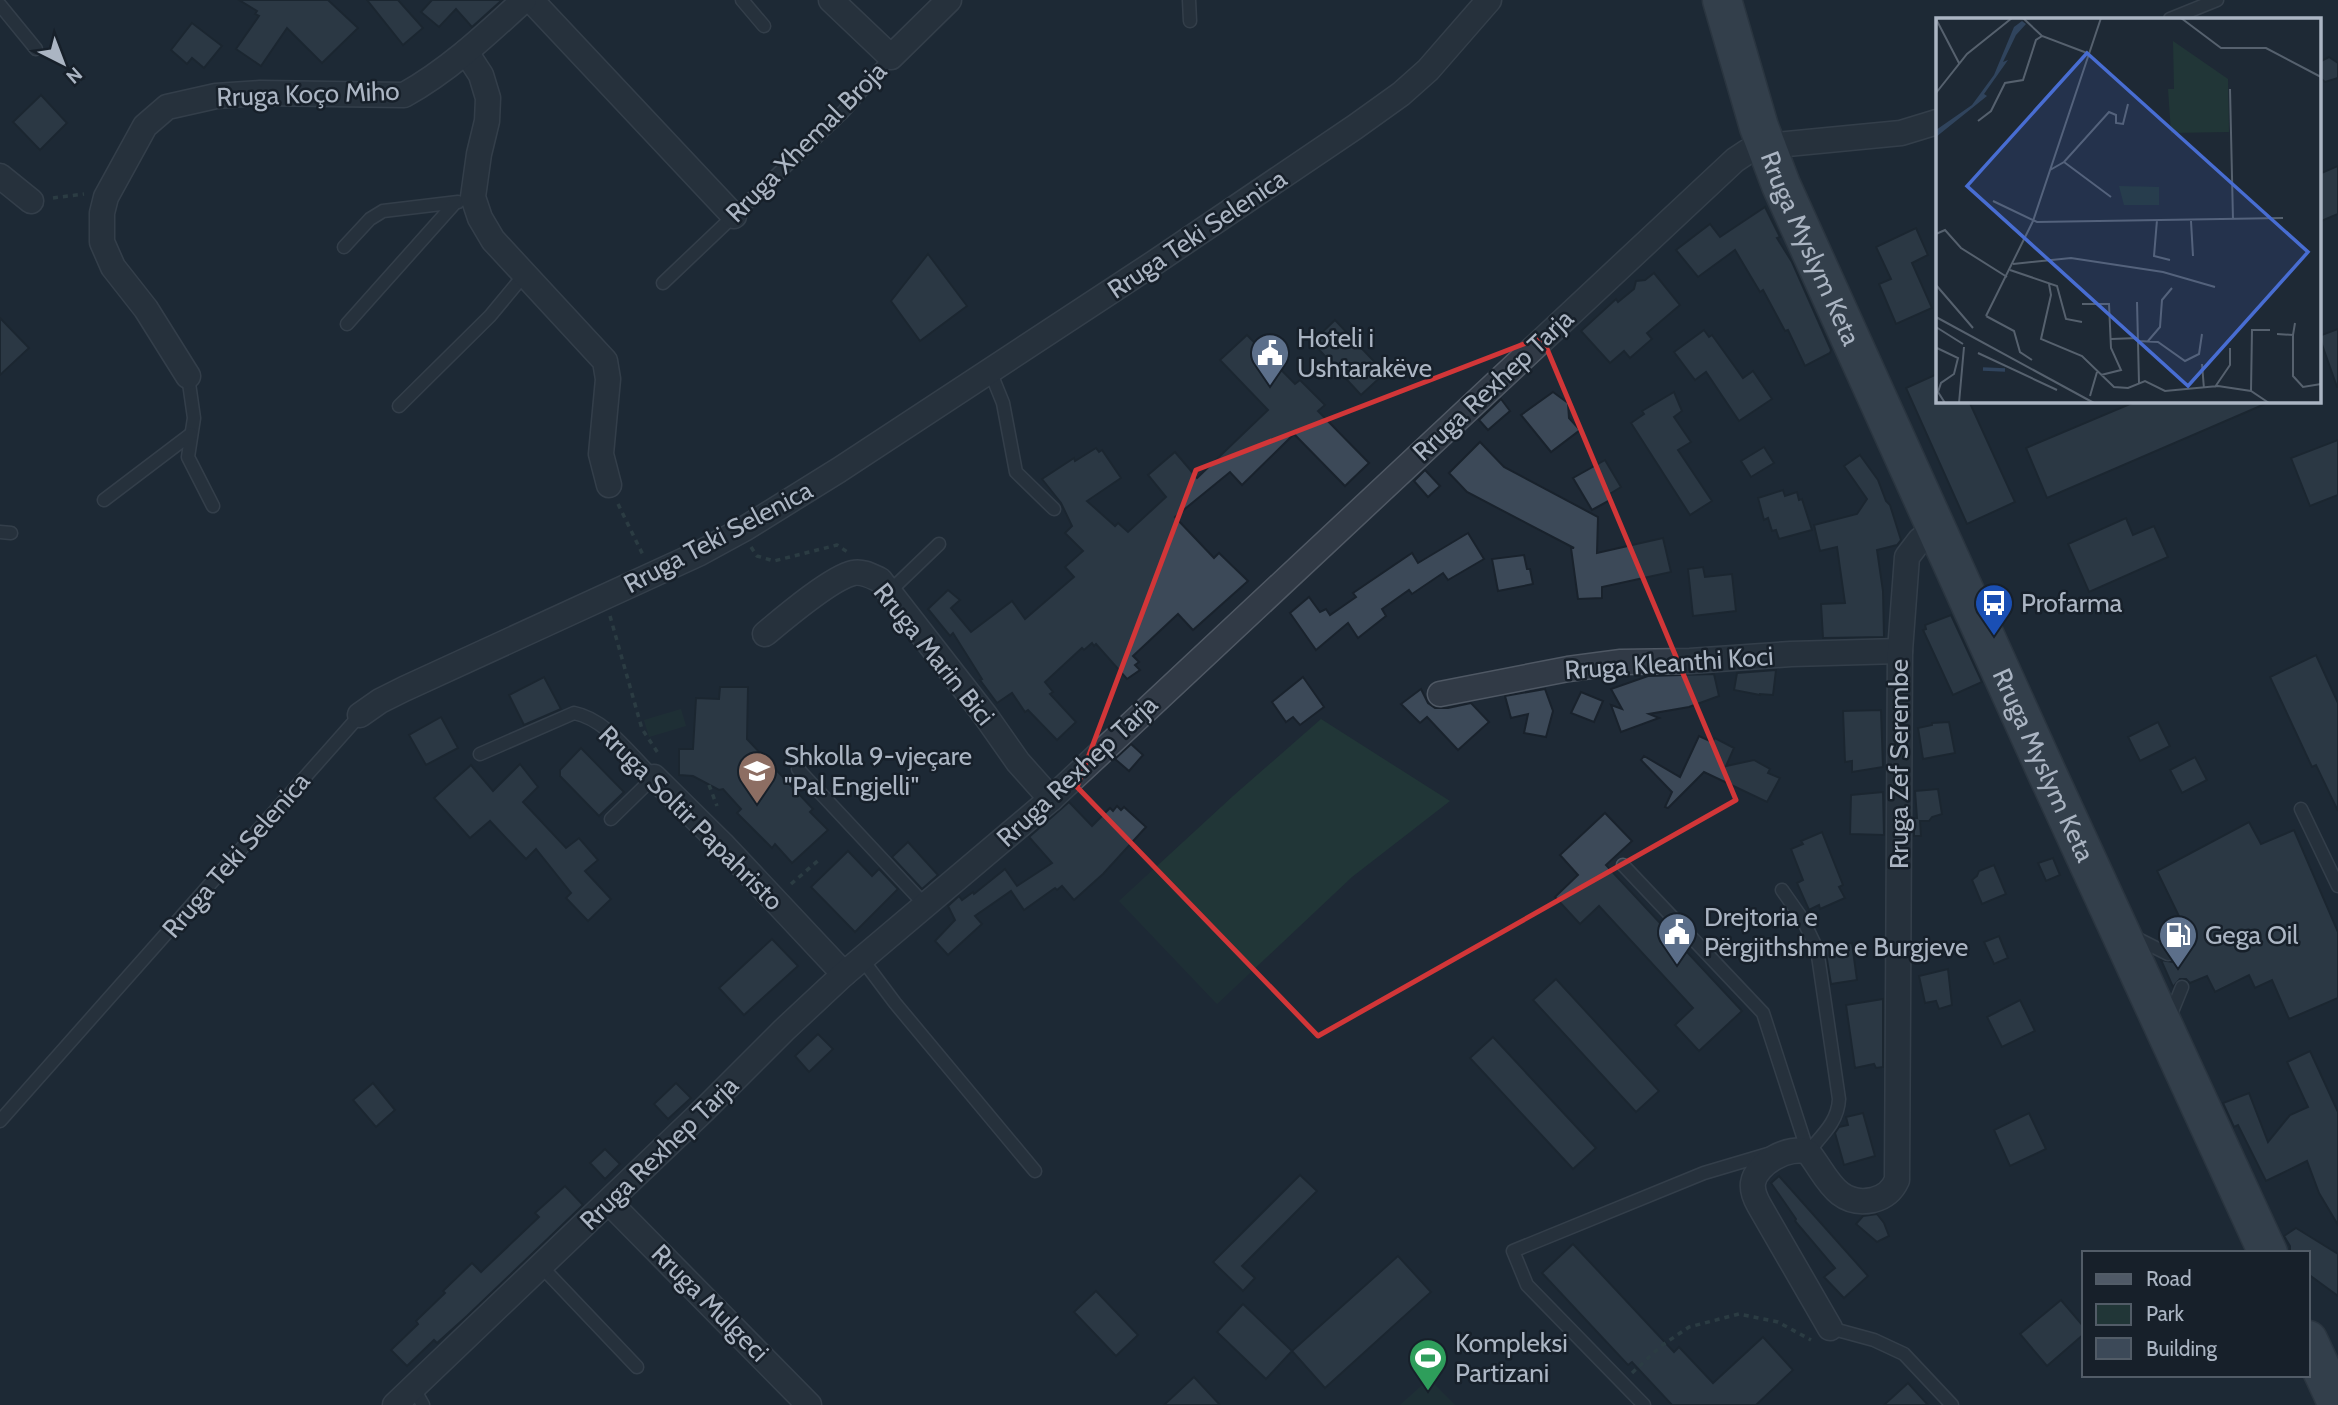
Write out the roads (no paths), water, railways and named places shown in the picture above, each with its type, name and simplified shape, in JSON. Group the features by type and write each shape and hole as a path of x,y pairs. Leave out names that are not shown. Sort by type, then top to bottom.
{"main road":[{"name":"Rruga Myslym Keta","path":"1722,0 1766,146 1781,185 2267,1251"},
{"path":"2310,1344 2338,1405"}],"street":[{"path":"831,0 891,57"},
{"name":"Rruga Xhemal Broja","path":"891,57 949,0"},
{"name":"Rruga Teki Selenica","path":"360,715 392,695 604,598 740,531 839,470 1154,263 1401,94 1455,41 1489,0"},
{"path":"539,3 734,216"},
{"name":"Rruga Koço Miho","path":"188,376 154,320 122,281 102,242 101,226 106,197 145,126 167,107 216,96 260,93 404,95 539,3"},
{"path":"466,51 481,75 488,98 487,121 464,200 480,218 493,240 605,361 608,379 601,454 609,485"},
{"name":"Rruga Rexhep Tarja","path":"395,1405 418,1396 541,1266 784,1030 853,967 1051,799 1735,160 1747,152 1766,146 1901,133 1936,122"},
{"path":"0,176 32,201"},
{"name":"Rruga Zef Serembe","path":"1798,1151 1835,1191 1846,1198 1859,1201 1883,1196 1892,1190 1897,1180 1899,651 1908,556 1920,540 1936,528"},
{"name":"Rruga Marin Bici","path":"765,634 796,608 843,577 864,573 880,580 985,715 1017,762 1051,799"},
{"name":"Rruga Kleanthi Koci","path":"1440,694 1568,669 1620,662 1899,651"},
{"name":"Rruga Soltir Papahristo","path":"654,777 853,967"},
{"path":"1798,1151 1762,1168 1755,1176 1754,1195 1821,1334"},
{"name":"Rruga Mulgeci","path":"609,1202 809,1405"}],"lane":[{"path":"742,0 764,26"},
{"path":"1189,0 1190,21"},
{"path":"2172,18 2217,0"},
{"path":"0,5 36,49"},
{"name":"Rruga Xhemal Broja","path":"663,283 843,112 891,57"},
{"path":"344,247 370,219 383,212 464,200"},
{"path":"347,324 464,200"},
{"path":"400,406 490,316 524,275"},
{"path":"990,371 1003,402 1016,472 1054,509"},
{"path":"188,376 194,418 188,457 213,506"},
{"path":"104,500 191,434"},
{"path":"890,591 939,544"},
{"name":"Rruga Soltir Papahristo","path":"480,754 574,713 586,716 603,727 654,777"},
{"name":"Rruga Teki Selenica","path":"0,1121 360,715"},
{"path":"798,769 926,906"},
{"path":"611,820 654,777"},
{"path":"2301,809 2338,886"},
{"path":"1623,865 1763,1013 1798,1151"},
{"path":"1644,1405 1527,1285 1513,1251 1704,1173 1766,1154 1798,1151 1835,1120 1839,1111 1839,1099 1817,949 1804,920 1782,890"},
{"path":"2119,929 2168,954"},
{"path":"853,967 909,1020 1035,1171"},
{"path":"2165,1030 2182,987"},
{"path":"541,1266 637,1367"},
{"path":"1821,1334 1874,1340 1904,1354 1952,1405"}],"place":[{"name":"Hoteli i Ushtarakëve","path":"1270,387"},
{"name":"Profarma","path":"1994,637"},
{"name":"Shkolla 9-vjeçare \"Pal Engjelli\"","path":"757,805"},
{"name":"Drejtoria e Përgjithshme e Burgjeve","path":"1677,966"},
{"name":"Gega Oil","path":"2178,969"},
{"name":"Kompleksi Partizani","path":"1428,1392"}]}
